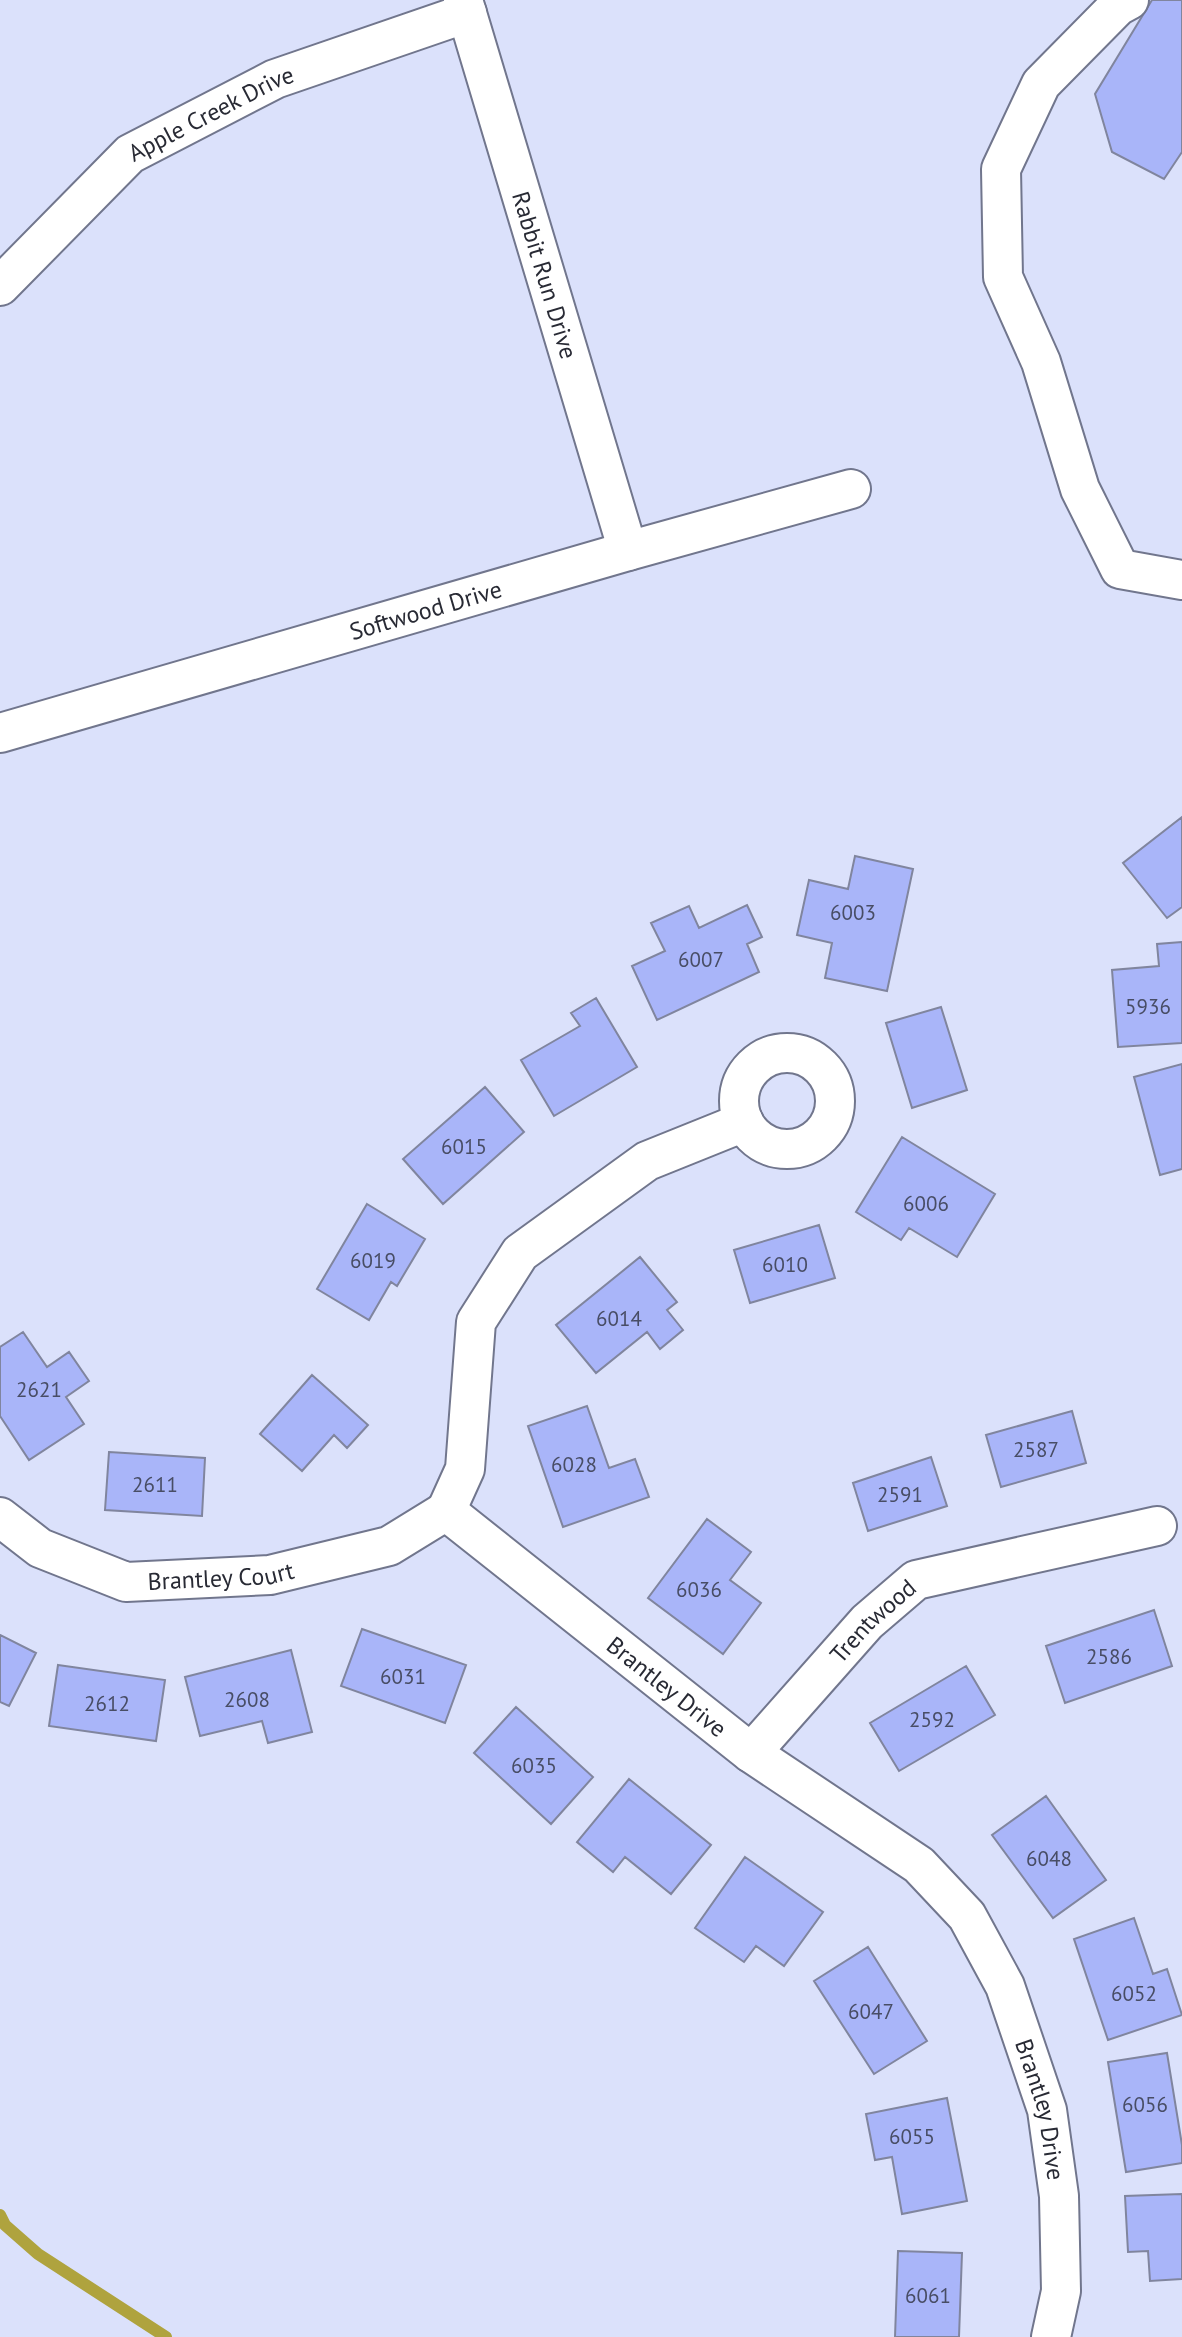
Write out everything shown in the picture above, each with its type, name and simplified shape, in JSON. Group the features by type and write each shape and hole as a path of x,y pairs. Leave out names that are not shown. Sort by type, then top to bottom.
{"street":[{"path":"1129,0 1118,6 1041,84 1001,169 1003,277 1041,362 1080,489 1120,569 1182,580"},
{"name":"Apple Creek Drive","path":"0,286 130,154 275,79 465,6"},
{"name":"Rabbit Run Drive","path":"465,6 628,551"},
{"name":"Softwood Drive","path":"0,733 850,489"},
{"path":"446,1511 465,1469 476,1322 520,1253 647,1161 744,1122"},
{"name":"Brantley Court","path":"0,1517 40,1548 126,1582 270,1574 389,1546 446,1511"},
{"name":"Brantley Drive","path":"446,1511 751,1753 919,1865 967,1916 1005,1986 1047,2110 1059,2196 1061,2291 1051,2337"},
{"name":"Trentwood","path":"751,1753 867,1622 916,1580 1157,1526"}],"building":[{"path":"1152,0 1182,0 1182,152 1164,179 1112,152 1095,94"},
{"path":"1182,817 1182,907 1167,918 1123,863"},
{"path":"855,856 913,869 887,991 825,978 832,943 797,935 809,880 848,889"},
{"path":"747,905 762,937 747,944 759,972 657,1020 632,966 665,951 651,923 689,906 699,928"},
{"path":"1182,942 1182,1043 1118,1047 1112,970 1159,966 1157,944"},
{"path":"596,998 637,1067 554,1116 521,1060 580,1026 571,1013"},
{"path":"941,1007 967,1090 912,1108 886,1023"},
{"path":"1182,1064 1182,1169 1160,1175 1134,1077"},
{"path":"485,1087 524,1132 443,1204 403,1159"},
{"path":"902,1137 995,1194 957,1257 909,1228 901,1240 856,1212"},
{"path":"367,1204 425,1239 397,1286 391,1282 369,1320 317,1289"},
{"path":"819,1225 835,1278 750,1303 734,1250"},
{"path":"640,1257 677,1302 667,1310 683,1330 660,1349 647,1332 596,1373 556,1325"},
{"path":"23,1332 47,1367 69,1352 89,1381 66,1397 84,1424 29,1460 0,1416 0,1347"},
{"path":"312,1375 368,1425 347,1448 334,1435 302,1471 260,1434"},
{"path":"587,1406 609,1468 635,1459 649,1497 563,1527 528,1426"},
{"path":"1072,1411 1086,1463 1001,1487 986,1435"},
{"path":"109,1452 205,1458 202,1516 105,1510"},
{"path":"931,1457 947,1506 868,1531 853,1483"},
{"path":"707,1519 751,1552 730,1580 761,1603 723,1654 648,1598"},
{"path":"1154,1610 1172,1666 1065,1703 1046,1646"},
{"path":"362,1629 466,1665 445,1723 341,1686"},
{"path":"0,1635 36,1653 9,1706 0,1702"},
{"path":"291,1650 312,1732 268,1743 262,1721 200,1736 185,1677"},
{"path":"58,1665 165,1680 156,1741 49,1726"},
{"path":"966,1666 995,1715 899,1771 870,1723"},
{"path":"516,1707 593,1777 551,1824 474,1753"},
{"path":"629,1779 711,1845 671,1894 625,1857 613,1872 577,1842"},
{"path":"1046,1796 1106,1880 1053,1918 992,1835"},
{"path":"745,1857 823,1912 784,1966 756,1946 744,1962 695,1928"},
{"path":"1134,1918 1153,1974 1167,1969 1182,2015 1108,2040 1074,1939"},
{"path":"868,1947 927,2041 874,2074 814,1981"},
{"path":"1167,2053 1182,2145 1182,2163 1126,2172 1108,2062"},
{"path":"947,2098 967,2201 902,2214 892,2157 875,2160 866,2114"},
{"path":"1182,2194 1182,2279 1150,2281 1148,2251 1128,2252 1125,2196"},
{"path":"898,2251 962,2253 959,2337 895,2337"}],"waterway":[{"path":"0,2215 5,2225 38,2254 166,2337"}]}
